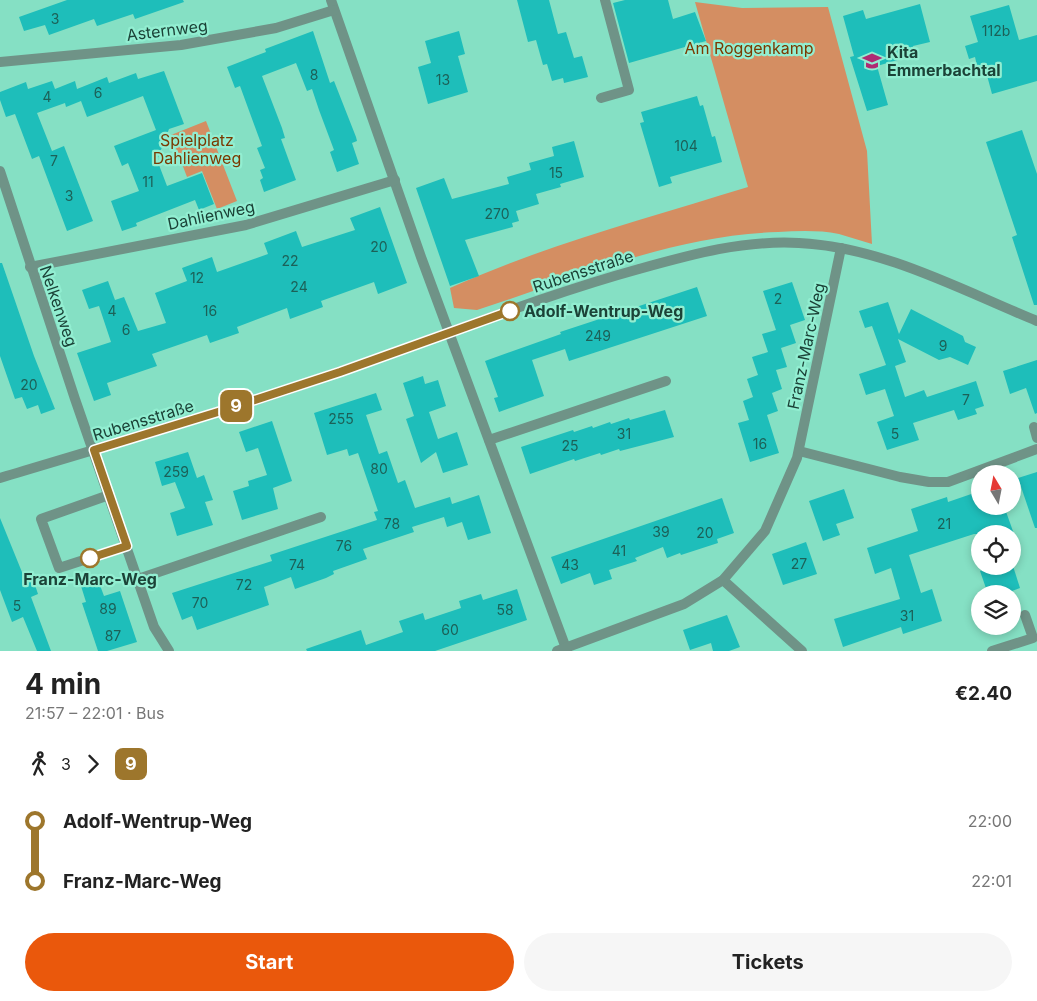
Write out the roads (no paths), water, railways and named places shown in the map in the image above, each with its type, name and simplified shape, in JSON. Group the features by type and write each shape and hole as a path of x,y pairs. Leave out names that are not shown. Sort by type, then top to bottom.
{"street":[{"path":"601,98 629,90 605,0"},
{"path":"332,5 563,650"},
{"name":"Asternweg","path":"0,62 181,45 276,28 332,5"},
{"name":"Nelkenweg","path":"0,171 30,267 94,450"},
{"name":"Dahlienweg","path":"30,267 246,225 395,180"},
{"name":"Rubensstraße","path":"0,478 218,412 340,372 450,331 602,279 708,250 770,242 841,248 909,267 1037,321"},
{"name":"Franz-Marc-Weg","path":"563,650 684,604 723,580 765,531 799,451 841,248"},
{"path":"489,440 666,381"},
{"path":"1034,427 1037,438"},
{"path":"799,451 900,477 948,482 1037,449"},
{"path":"94,450 154,627 169,651"},
{"path":"109,495 41,519 59,568 127,546"},
{"path":"138,579 321,517"},
{"path":"723,580 802,651"},
{"path":"992,651 1033,638 1025,615"}],"place":[{"name":"Kita Emmerbachtal","path":"872,61"},
{"name":"Adolf-Wentrup-Weg","path":"510,311"},
{"name":"Franz-Marc-Weg","path":"90,558"}],"park label":[{"name":"Am Roggenkamp","path":"749,48"},
{"name":"Spielplatz Dahlienweg","path":"197,149"}]}
